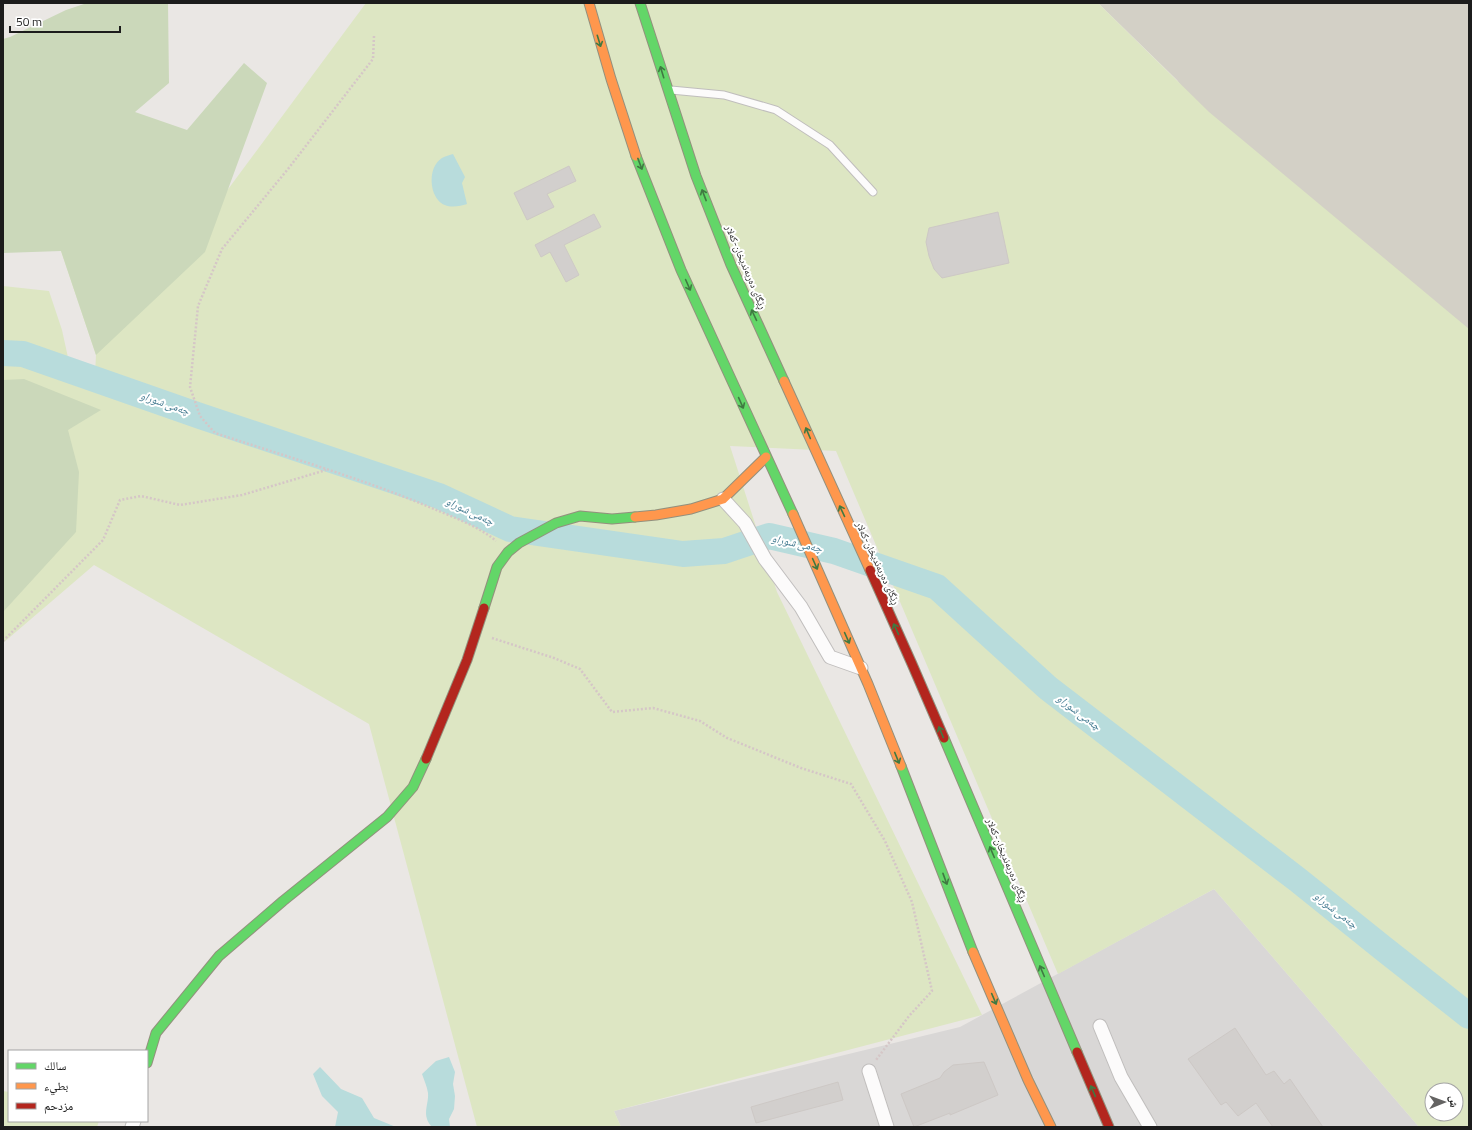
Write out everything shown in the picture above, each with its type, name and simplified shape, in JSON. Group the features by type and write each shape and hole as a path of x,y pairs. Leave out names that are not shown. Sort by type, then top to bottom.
{"main road":[{"path":"589,3 611,79 634,150 678,263 794,515 861,668 932,844 971,948 1028,1080 1051,1127"},
{"name":"ڕێگای دەربەندیخان-کەلار","path":"640,3 696,176 731,265 912,664 1109,1127"},
{"path":"148,1060 156,1033 219,956 282,901 387,816 413,787 467,660 497,566 508,552 519,543 556,523 580,516 612,519 656,515 692,509 723,499 766,457"}],"street":[{"path":"723,499 745,523 765,559 801,607 830,657 861,668"},
{"path":"1100,1026 1121,1077 1150,1127"},
{"path":"869,1071 887,1127"}],"lane":[{"path":"667,90 724,95 776,110 830,145 873,192"}],"path":[{"path":"374,36 373,59 288,169 222,249 198,306 190,387 200,416 216,433 412,500 457,519 491,537 508,552"},
{"path":"3,641 103,540 120,500 141,496 180,505 242,495 327,470"},
{"path":"476,632 554,658 580,669 612,712 653,708 700,721 727,738 801,768 851,784 885,841 912,902 932,990 909,1016 878,1056 869,1071"}],"shaded area":[{"path":"1098,3 1469,3 1469,491 1177,80"},
{"path":"1214,889 1419,1127 621,1127 614,1111 960,1027"}],"green space":[{"path":"87,3 168,3 169,83 135,112 187,130 244,63 267,83 205,252 96,355 61,251 3,253 3,39 66,10"},
{"path":"366,3 1098,3 1209,112 1469,329 1469,1127 1419,1127 1214,889 1058,974 836,451 730,446 777,592 982,1015 614,1111 621,1127 477,1127 369,724 94,565 3,643 3,286 49,291 62,330 74,385 85,389 95,374 96,355 61,251 206,219"},
{"path":"24,379 101,410 68,430 79,472 76,532 3,612 3,380"},
{"path":"3,1091 8,1092 8,1122 99,1122 97,1127 3,1127"}],"water":[{"path":"453,154 465,177 462,183 467,204 460,206 448,206 441,203 435,195 432,184 435,166 443,157"},
{"path":"449,1057 455,1072 453,1084 455,1096 454,1109 449,1119 450,1127 432,1127 426,1114 428,1093 422,1074 436,1061"},
{"path":"320,1067 341,1089 362,1098 374,1118 396,1127 335,1127 338,1112 322,1096 313,1074"}],"building":[{"path":"569,166 576,181 547,194 554,207 527,220 514,193"},
{"path":"998,212 1009,263 942,278 934,269 929,256 926,242 929,228"},
{"path":"594,214 601,227 564,245 579,275 566,282 550,252 541,257 535,245"},
{"path":"1235,1028 1266,1075 1274,1071 1284,1084 1290,1079 1323,1127 1273,1127 1256,1103 1238,1116 1226,1102 1221,1105 1188,1059"},
{"path":"984,1062 998,1095 950,1115 950,1113 914,1127 901,1094 940,1078 944,1072 953,1065"},
{"path":"838,1082 843,1100 756,1123 751,1107"}],"waterway":[{"name":"چەمی شوراو","path":"3,353 23,354 200,416 439,496 510,529 683,554 724,551 769,536 834,551 937,587 1048,688 1298,880 1469,1016"}],"traffic: fast":[{"path":"640,3 696,176 731,265 784,381"},
{"path":"636,156 681,270 793,514"},
{"path":"484,608 497,567 508,552 519,543 556,523 580,516 612,519 635,517"},
{"path":"944,738 1077,1052"},
{"path":"148,1060 156,1033 219,956 283,901 387,817 413,787 426,759"},
{"path":"901,766 973,952"}],"traffic: slow":[{"path":"589,3 611,79 636,156"},
{"path":"784,381 870,570"},
{"path":"635,517 691,509 723,499 766,457"},
{"path":"793,514 868,684 901,766"},
{"path":"973,952 1028,1080 1051,1127"}],"traffic: jam":[{"path":"870,570 944,738"},
{"path":"426,759 467,660 484,608"},
{"path":"1077,1052 1109,1127"}]}
